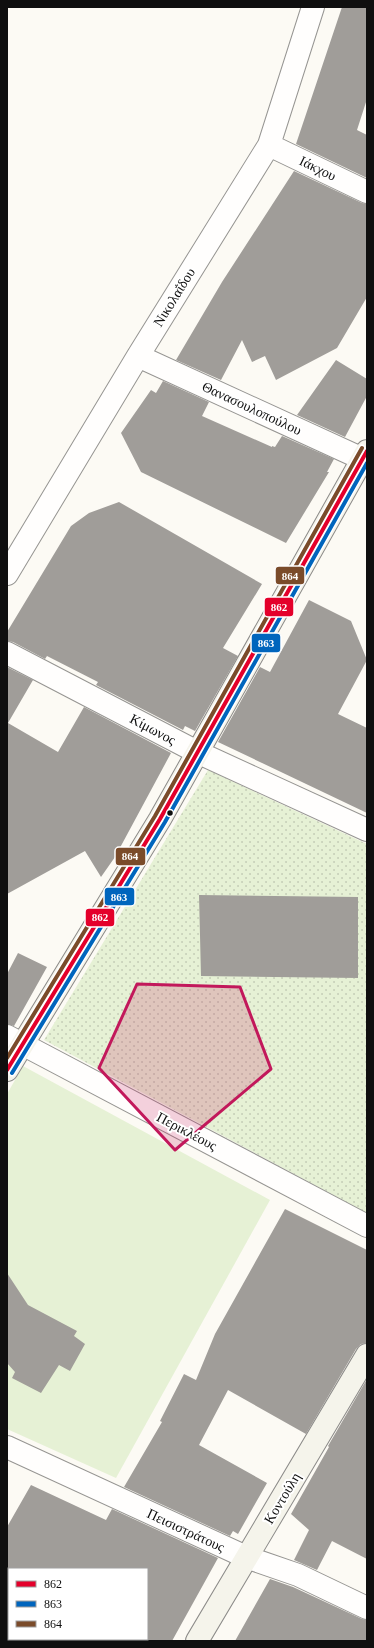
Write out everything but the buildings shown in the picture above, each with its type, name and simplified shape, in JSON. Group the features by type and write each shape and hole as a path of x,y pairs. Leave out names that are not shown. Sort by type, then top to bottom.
{"main road":[{"path":"7,1070 14,1040 160,819 365,457"},
{"name":"Κοντούλη","path":"197,1641 367,1355"}],"street":[{"name":"Νικολαΐδου","path":"7,574 138,356 269,145 313,7"},
{"name":"Ιάκχου","path":"269,145 367,192"},
{"name":"Θανασουλοπούλου","path":"138,356 365,457"},
{"name":"Κίμωνος","path":"7,653 197,752 367,830"},
{"name":"Περικλέους","path":"14,1040 367,1226"},
{"name":"Πεισιστράτους","path":"7,1447 246,1557 298,1575 367,1608"}],"highlighted area":[{"path":"137,984 240,987 271,1069 175,1150 99,1068"}],"green space":[{"path":"208,770 367,844 367,1213 44,1040"},
{"path":"23,1066 270,1200 116,1478 7,1429 7,1094"}],"transit line":[{"name":"864","path":"7,1058 155,816 362,448"},
{"name":"862","path":"7,1070 160,819 367,451"},
{"name":"863","path":"12,1073 165,822 367,463"}]}
